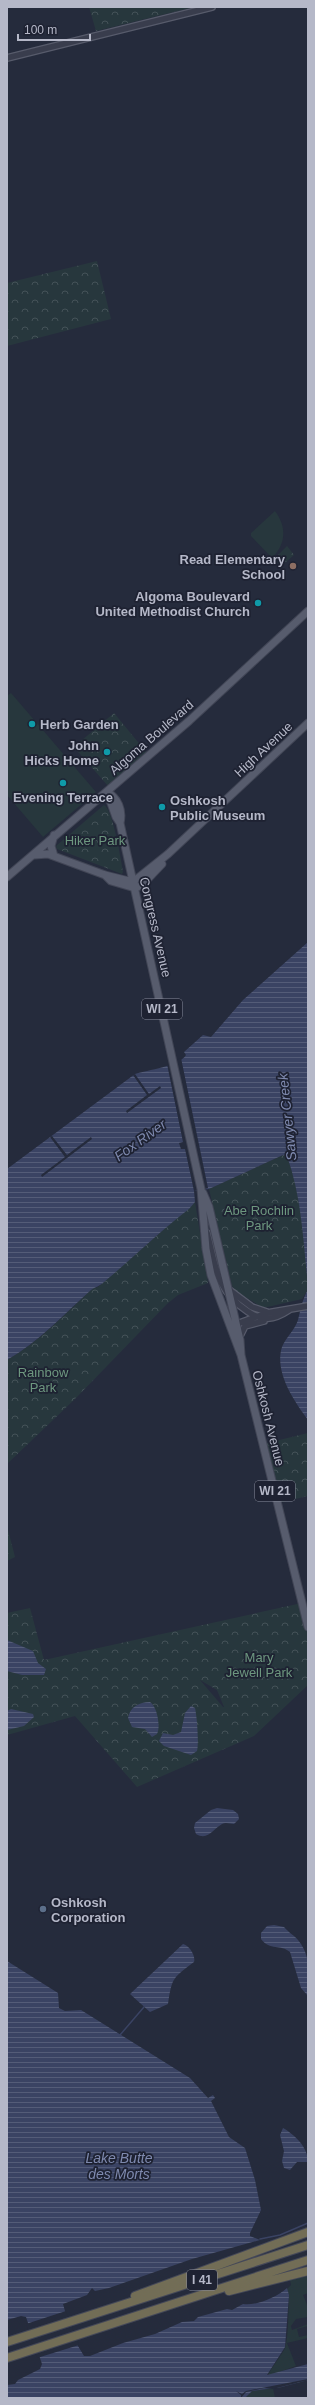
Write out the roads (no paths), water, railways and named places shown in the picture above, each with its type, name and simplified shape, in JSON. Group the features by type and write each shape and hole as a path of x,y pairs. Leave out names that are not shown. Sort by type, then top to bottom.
{"highway":[{"path":"95,2313 108,2305 224,2264 308,2232"},
{"name":"I 41","path":"7,2342 308,2245"},
{"name":"I 41","path":"7,2358 308,2260"},
{"path":"216,2291 233,2290 308,2271"}],"main road":[{"name":"Algoma Boulevard","path":"7,877 34,855 36,850 107,792 189,721 308,612"},
{"name":"High Avenue","path":"134,885 308,723"},
{"name":"Congress Avenue","path":"107,792 115,796 118,802 121,817 120,823 174,1060"},
{"path":"54,835 51,846 54,856"},
{"path":"34,855 44,854 54,856 134,885"},
{"name":"Oshkosh Avenue","path":"174,1060 201,1189 206,1249 211,1275 240,1336 241,1354"},
{"name":"Oshkosh Avenue","path":"201,1189 208,1206 228,1288 234,1325 308,1627"}],"street":[{"path":"7,58 212,7"},
{"path":"205,1225 219,1280 230,1299 255,1317 268,1320"},
{"path":"228,1288 256,1309 271,1312"},
{"path":"234,1325 271,1312 308,1306"},
{"path":"240,1336 245,1326 268,1320 289,1310"}],"water":[{"path":"308,942 308,1285 296,1188 287,1156 283,1155 209,1189 194,1191 195,1202 189,1209 102,1283 91,1290 41,1336 19,1353 7,1360 7,1169 135,1074 170,1065 183,1059 186,1055 184,1052 203,1035 211,1037 243,1000"},
{"path":"308,1289 308,1420 287,1386 283,1376 280,1357 284,1343 297,1324"},
{"path":"7,1640 33,1651 38,1663 46,1669 44,1675 22,1675 7,1671"},
{"path":"150,1702 155,1708 159,1727 157,1734 152,1737 145,1729 132,1727 128,1718 133,1708 139,1704"},
{"path":"191,1706 195,1708 196,1712 198,1742 197,1751 191,1755 164,1746 159,1741 163,1733 173,1735 181,1732 185,1713"},
{"path":"11,1709 33,1714 34,1717 24,1726 7,1730 7,1711"},
{"path":"217,1808 233,1810 238,1814 239,1819 234,1824 222,1824 210,1834 200,1836 196,1834 194,1828 195,1823 211,1810"},
{"path":"274,1925 284,1927 302,1946 307,1960 309,1974 308,1996 301,1988 290,1952 283,1948 268,1945 261,1939 261,1933 267,1926"},
{"path":"183,1944 188,1946 192,1951 194,1962 178,1975 172,1983 168,2004 150,2012 130,1994"},
{"name":"Lake Butte des Morts","path":"7,1961 58,1993 59,2008 65,2011 81,2010 190,2078 208,2098 213,2095 215,2098 211,2101 229,2137 245,2148 255,2180 261,2210 250,2233 250,2236 260,2240 192,2259 109,2288 95,2291 92,2288 87,2295 63,2304 72,2336 84,2356 90,2356 123,2343 155,2334 182,2322 194,2321 198,2317 227,2309 232,2310 243,2304 253,2304 265,2300 277,2295 287,2288 289,2295 285,2347 267,2375 308,2364 308,2380 282,2387 252,2391 245,2398 7,2398 7,2385 15,2384 18,2380 40,2369 42,2364 26,2317 21,2316 7,2320"},
{"path":"283,2128 292,2134 303,2146 306,2151 308,2162 297,2162 290,2170 284,2168 282,2161 284,2151 280,2135"}],"waterway":[{"path":"120,2035 144,2007"},
{"path":"260,2239 280,2235 308,2223"}],"place":[{"name":"Read Elementary School","path":"293,566"},
{"name":"Algoma Boulevard United Methodist Church","path":"258,603"},
{"name":"Herb Garden","path":"32,724"},
{"name":"John Hicks Home","path":"107,752"},
{"name":"Evening Terrace","path":"63,783"},
{"name":"Oshkosh Public Museum","path":"162,807"},
{"name":"Oshkosh Corporation","path":"43,1909"}],"park label":[{"name":"Hiker Park","path":"95,840"},
{"name":"Abe Rochlin Park","path":"259,1218"},
{"name":"Rainbow Park","path":"43,1380"},
{"name":"Mary Jewell Park","path":"259,1664"}],"water label":[{"name":"Sawyer Creek","path":"287,1117"},
{"name":"Fox River","path":"140,1140"}]}
